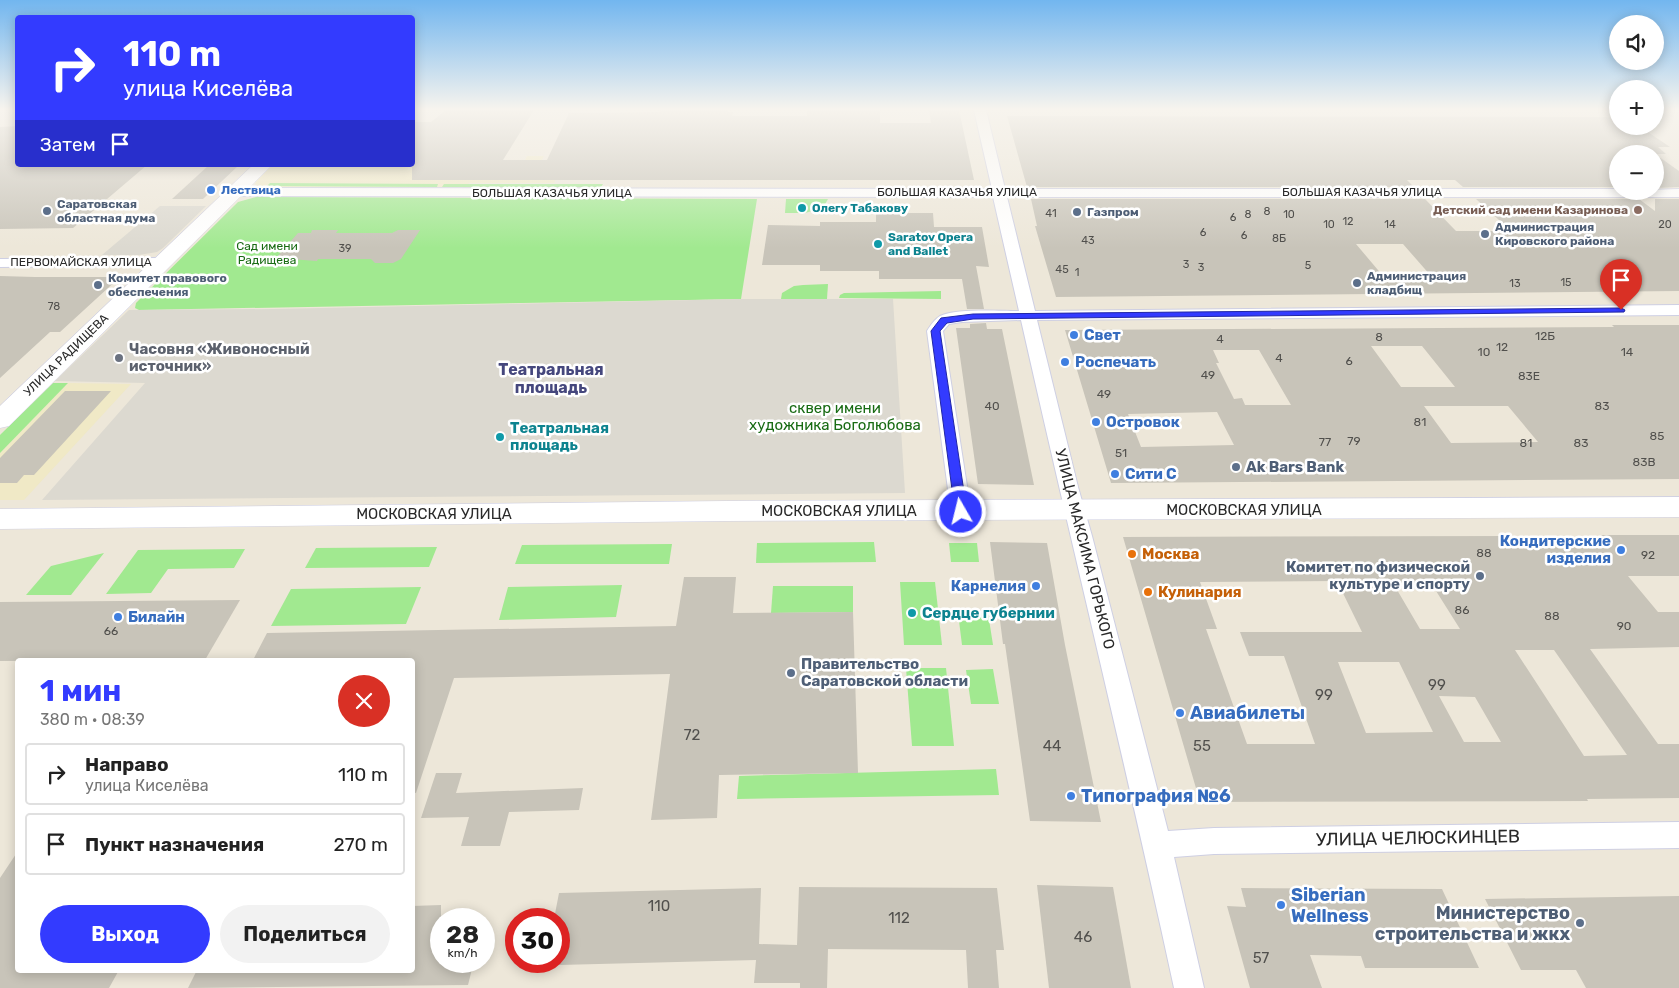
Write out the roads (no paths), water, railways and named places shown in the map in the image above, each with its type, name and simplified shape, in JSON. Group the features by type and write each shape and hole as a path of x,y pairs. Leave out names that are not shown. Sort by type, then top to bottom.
{"main road":[{"name":"УЛИЦА РАДИЩЕВА","path":"0,420 260,167"},
{"name":"МОСКОВСКАЯ УЛИЦА","path":"0,519 726,511 961,512 1679,507"}],"street":[{"name":"УЛИЦА МАКСИМА ГОРЬКОГО","path":"991,156 1068,488 1157,845 1189,988"},
{"name":"БОЛЬШАЯ КАЗАЧЬЯ УЛИЦА","path":"235,192 1679,193"},
{"name":"ПЕРВОМАЙСКАЯ УЛИЦА","path":"0,263 162,262"},
{"path":"961,512 936,331 944,320 962,317 1029,316 1679,310"},
{"name":"УЛИЦА ЧЕЛЮСКИНЦЕВ","path":"1157,845 1214,841 1679,835"}],"place":[{"name":"Лествица","path":"211,190"},
{"name":"Олегу Табакову","path":"802,208"},
{"name":"Детский сад имени Казаринова","path":"1638,210"},
{"name":"Саратовская областная дума","path":"47,211"},
{"name":"Газпром","path":"1077,212"},
{"name":"Администрация Кировского района","path":"1485,234"},
{"name":"Saratov Opera and Ballet","path":"878,244"},
{"name":"Администрация кладбищ","path":"1357,283"},
{"name":"Комитет правового обеспечения","path":"98,285"},
{"name":"Свет","path":"1074,335"},
{"name":"Часовня «Живоносный источник»","path":"119,358"},
{"name":"Роспечать","path":"1065,362"},
{"name":"Островок","path":"1096,422"},
{"name":"Театральная площадь","path":"500,437"},
{"name":"Ak Bars Bank","path":"1236,467"},
{"name":"Сити С","path":"1115,474"},
{"name":"Кондитерские изделия","path":"1621,550"},
{"name":"Москва","path":"1132,554"},
{"name":"Комитет по физической культуре и спорту","path":"1480,576"},
{"name":"Карнелия","path":"1036,586"},
{"name":"Кулинария","path":"1148,592"},
{"name":"Сердце губернии","path":"912,613"},
{"name":"Билайн","path":"118,617"},
{"name":"Правительство Саратовской области","path":"791,673"},
{"name":"Авиабилеты","path":"1180,713"},
{"name":"Типография №6","path":"1071,796"},
{"name":"Siberian Wellness","path":"1281,905"},
{"name":"Министерство строительства и жкх","path":"1580,923"}],"district":[{"name":"Театральная площадь","path":"551,378"}],"park label":[{"name":"Сад имени Радищева","path":"267,253"},
{"name":"сквер имени художника Боголюбова","path":"835,416"}]}
